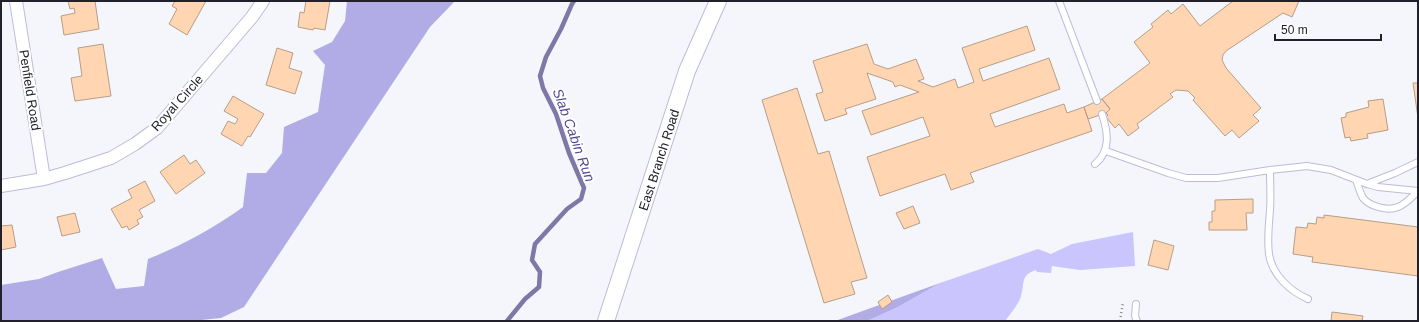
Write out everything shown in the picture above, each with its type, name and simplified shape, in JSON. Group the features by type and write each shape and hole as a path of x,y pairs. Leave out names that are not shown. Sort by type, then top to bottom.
{"main road":[{"name":"East Branch Road","path":"606,321 687,71 718,1"}],"street":[{"name":"Penfield Road","path":"16,1 44,178"},
{"name":"Royal Circle","path":"1,186 44,178 111,158 135,144 157,128 252,17 263,1"}],"lane":[{"path":"1059,1 1097,101"},
{"path":"1095,164 1106,151 1106,129 1102,114"},
{"path":"1106,151 1186,178 1218,178 1296,167 1318,167 1341,173 1356,180 1378,187 1418,191"},
{"path":"1367,184 1418,162"},
{"path":"1270,170 1269,255 1272,265 1287,286 1292,291 1308,299"},
{"path":"1356,180 1363,197 1370,204 1376,206 1391,208 1398,207 1407,202 1418,191"},
{"path":"1136,304 1135,316 1137,321"}],"path":[{"path":"1120,321 1123,302"}],"shaded area":[{"path":"347,1 455,1 430,27 244,307 221,318 191,321 1,321 1,285 39,279 102,258 116,289 144,286 148,259 197,236 243,207 247,173 266,173 282,153 284,127 318,112 325,65 313,51 332,42 345,21"},
{"path":"1133,232 1135,266 1080,270 1052,266 1051,273 1037,272 1036,270 1031,272 1025,277 1021,296 1005,321 867,321 898,307 940,283 1038,249 1051,254 1072,244"},
{"path":"940,283 898,307 867,321 835,321"}],"building":[{"path":"68,1 95,1 99,29 64,35 61,16 75,13 74,8 70,9"},
{"path":"175,1 206,1 187,35 169,24 177,9 172,6"},
{"path":"306,1 330,1 325,30 314,28 313,30 298,27 300,12 304,13"},
{"path":"1233,1 1299,1 1292,17 1283,13 1226,51 1223,55 1222,60 1226,68 1261,108 1253,115 1259,121 1239,138 1232,130 1225,136 1193,100 1195,98 1188,91 1176,90 1170,94 1173,97 1137,124 1139,128 1128,136 1119,124 1115,128 1106,117 1108,115 1106,113 1110,109 1102,99 1150,63 1134,42 1153,27 1151,24 1168,10 1171,14 1183,4 1200,26"},
{"path":"1027,26 1035,50 979,69 983,81 1049,58 1060,89 990,114 995,127 1064,104 1067,113 1084,107 1092,131 970,173 974,182 951,190 945,174 880,196 867,157 930,136 923,117 871,135 862,111 919,92 900,85 895,87 893,82 867,73 876,99 845,109 847,114 825,121 816,94 823,92 813,61 867,44 874,64 888,69 916,59 924,79 918,81 933,87 955,79 958,88 974,82 962,48"},
{"path":"103,44 111,96 75,101 71,78 82,76 78,48"},
{"path":"277,48 293,53 289,68 302,72 295,94 266,85"},
{"path":"1413,83 1418,83 1418,118"},
{"path":"797,88 818,154 829,151 867,278 851,282 855,294 824,303 762,100"},
{"path":"233,96 264,114 250,137 248,136 242,146 221,134 228,121 235,124 238,119 224,111"},
{"path":"1102,99 1110,109 1106,113 1088,119 1084,107"},
{"path":"1383,99 1388,130 1367,134 1368,138 1351,141 1350,137 1345,138 1341,118 1346,117 1346,113 1369,107 1368,101"},
{"path":"184,155 190,164 196,160 205,173 176,194 160,172"},
{"path":"145,181 155,201 139,210 143,217 137,220 139,224 129,230 127,226 122,228 111,209 132,198 128,190"},
{"path":"1253,199 1253,213 1246,213 1247,230 1209,230 1209,222 1212,222 1212,211 1215,211 1215,200"},
{"path":"913,206 920,223 904,229 896,213"},
{"path":"75,213 80,232 62,236 57,217"},
{"path":"1324,215 1418,227 1418,276 1312,262 1313,257 1293,254 1296,227 1307,228 1308,223 1316,224 1317,217 1324,218"},
{"path":"12,225 16,247 1,250 1,226"},
{"path":"1154,240 1174,246 1168,270 1148,265"},
{"path":"888,295 892,302 882,309 878,302"},
{"path":"1332,312 1363,316 1362,321 1331,321"}],"waterway":[{"name":"Slab Cabin Run","path":"507,321 525,299 539,287 540,272 532,260 535,244 567,209 581,199 584,188 569,153 556,114 543,88 540,76 546,57 574,1"}]}
